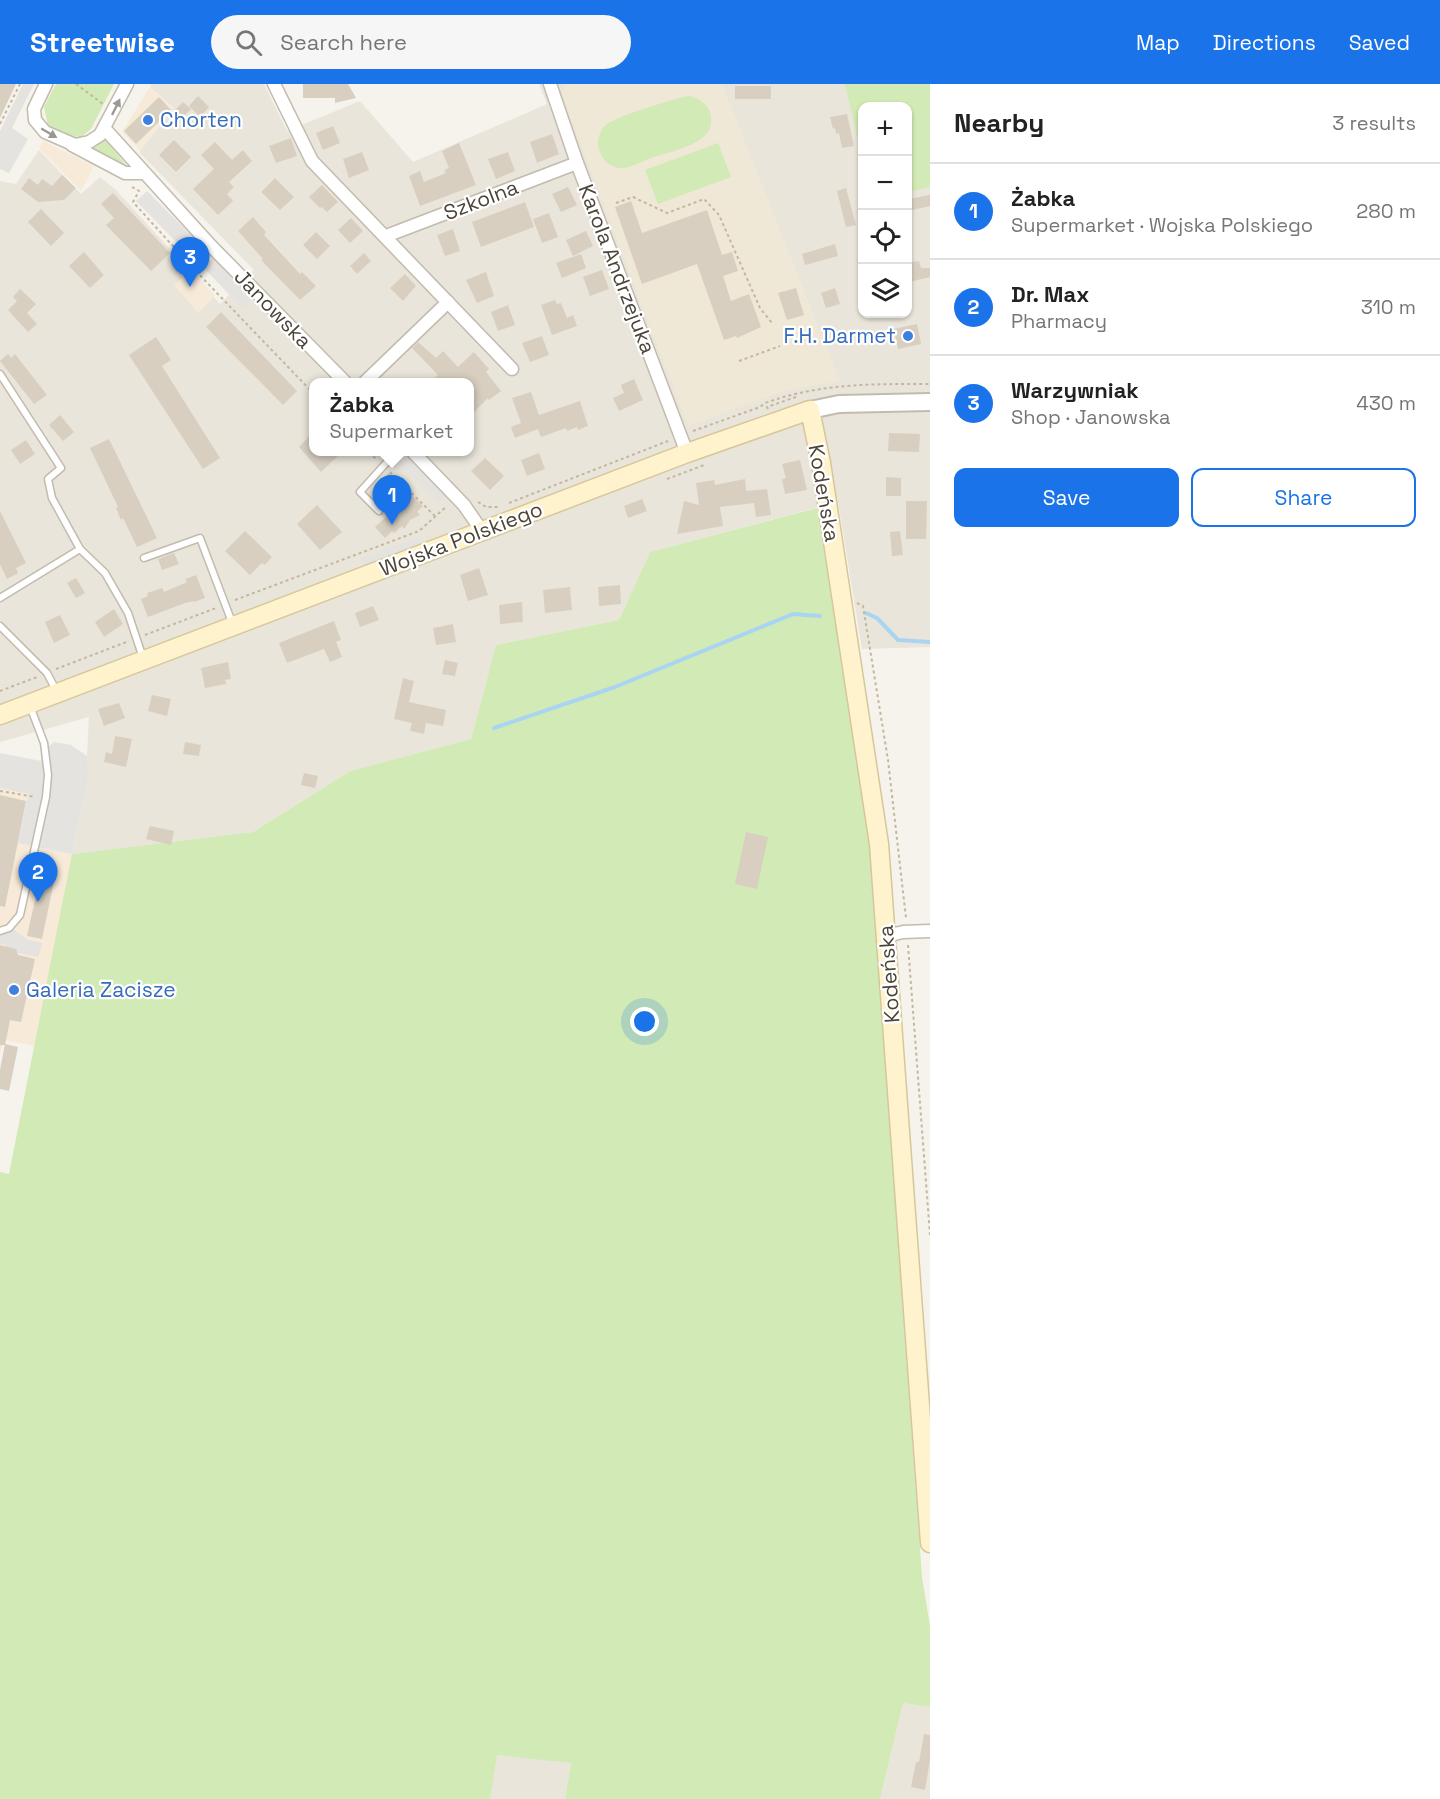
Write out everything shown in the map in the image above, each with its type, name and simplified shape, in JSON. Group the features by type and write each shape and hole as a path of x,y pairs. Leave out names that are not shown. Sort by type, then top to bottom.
{"main road":[{"name":"Wojska Polskiego","path":"0,715 687,453 810,410"},
{"name":"Kodeńska","path":"810,410 821,463 876,814 930,1543"}],"street":[{"path":"46,84 34,109 35,120 41,129 125,172 142,173"},
{"path":"68,143 75,145 89,142 100,135 127,84"},
{"path":"274,84 312,161 512,369"},
{"name":"Karola Andrzejuka","path":"550,84 577,163 687,453"},
{"name":"Janowska","path":"105,129 142,173 341,378"},
{"name":"Szkolna","path":"386,236 577,163"},
{"path":"369,378 448,302"},
{"name":"Wojska Polskiego","path":"810,410 851,404 930,402"},
{"path":"416,456 471,513 482,531"},
{"path":"886,936 903,932 930,931"}],"lane":[{"path":"0,374 61,468 48,479 52,498 80,549 105,573 128,613 143,660"},
{"path":"379,511 360,492 392,456"},
{"path":"144,558 200,538 234,626"},
{"path":"0,598 80,549"},
{"path":"0,626 47,673 57,693"},
{"path":"0,931 9,928 20,915 46,797 47,753 29,703"}],"path":[{"path":"0,124 20,84"},
{"path":"76,84 114,112"},
{"path":"129,185 139,191 133,202 309,389"},
{"path":"616,203 633,197 667,213 704,199 719,215 760,308 772,323"},
{"path":"739,361 780,346"},
{"path":"373,456 435,516"},
{"path":"0,691 419,531 456,497"},
{"path":"476,500 486,507 500,507"},
{"path":"0,791 27,797 46,797"}],"shaded area":[{"path":"23,84 34,84 12,128 28,139 9,173 0,169 0,131"},
{"path":"151,84 264,84 287,131 360,101 413,162 547,104 539,84 930,84 930,647 862,649 838,502 650,552 619,620 496,645 471,739 350,771 253,832 72,854 89,774 87,756 89,717 0,742 0,181 16,184 39,150 81,194 100,177 115,189 220,304 254,270 139,152 174,108 150,87"},
{"path":"567,84 722,84 840,381 783,391 688,426 561,92"},
{"path":"150,87 174,108 140,150 122,132"},
{"path":"43,141 94,166 81,191 39,148"},
{"path":"147,191 201,245 190,256 136,201"},
{"path":"213,258 252,299 242,308 203,267"},
{"path":"191,269 215,296 198,313 174,285"},
{"path":"400,456 406,456 446,496 439,503 396,460"},
{"path":"420,537 423,546 365,567 361,558"},
{"path":"54,742 71,745 87,756 89,774 72,854 18,843 28,794 0,788 0,753 41,761 44,751"},
{"path":"0,788 28,794 18,843 72,854 35,1046 4,1040 0,1054"},
{"path":"0,926 12,928 28,940 43,943 38,957 5,950 6,945 0,944"},
{"path":"903,1703 930,1707 930,1799 880,1799"},
{"path":"496,1755 571,1762 565,1799 490,1799"}],"green space":[{"path":"56,84 114,84 91,129 81,137 70,136 48,125 44,107"},
{"path":"845,84 930,84 930,187 912,191 912,102 858,102 858,141"},
{"path":"690,96 702,102 710,113 711,123 708,132 701,139 682,149 625,168 617,168 605,160 598,147 598,140 605,126 630,114"},
{"path":"104,138 126,165 90,148"},
{"path":"718,143 731,177 658,204 645,170"},
{"path":"817,508 869,833 922,1577 930,1626 930,1707 903,1703 880,1799 565,1799 571,1763 497,1755 490,1799 0,1799 0,1172 9,1174 72,854 253,832 350,771 471,739 496,645 619,620 650,552"}],"building":[{"path":"0,84 16,84 0,118"},
{"path":"303,84 348,84 356,98 335,103 335,98 303,98"},
{"path":"735,86 771,86 771,99 735,99"},
{"path":"198,96 209,107 200,117 189,106"},
{"name":"Chorten","path":"159,97 171,110 136,144 124,131"},
{"path":"183,102 191,109 177,123 170,115"},
{"path":"847,114 854,146 842,148 839,133 836,134 835,128 833,129 830,117"},
{"path":"333,126 340,143 323,150 316,133"},
{"path":"552,134 559,154 537,163 530,142"},
{"path":"291,138 297,156 276,163 269,146"},
{"path":"174,140 191,157 176,172 159,155"},
{"path":"215,142 232,160 243,150 252,161 229,182 234,187 227,194 233,201 218,215 193,189 214,169 201,155"},
{"path":"459,143 476,185 420,206 409,176 420,171 424,182 446,173 444,170 449,168 442,151"},
{"path":"362,152 369,170 349,178 343,159"},
{"path":"508,152 515,171 496,179 488,159"},
{"path":"62,175 76,188 64,200 38,202 21,189 29,178 38,185 42,179 52,186"},
{"path":"275,178 294,197 280,210 261,192"},
{"path":"322,185 338,202 327,212 309,197"},
{"path":"568,187 577,205 561,212 552,194"},
{"path":"846,188 856,225 846,227 837,191"},
{"path":"113,193 170,253 151,271 106,225 114,218 101,204"},
{"path":"930,195 930,206 912,210 912,198"},
{"path":"631,201 642,233 707,210 722,255 732,252 738,271 723,276 731,301 749,294 761,327 737,338 736,336 724,340 697,264 642,284 615,207"},
{"path":"525,202 534,227 481,247 472,222"},
{"path":"41,209 64,233 51,246 28,222"},
{"path":"549,213 558,237 542,243 533,219"},
{"path":"253,217 266,232 264,235 300,274 302,272 316,286 300,300 261,260 263,259 238,231"},
{"path":"351,218 363,231 350,243 338,230"},
{"path":"453,229 460,251 445,256 437,235"},
{"path":"586,231 593,246 573,256 566,240"},
{"path":"316,232 330,246 317,259 303,245"},
{"path":"835,244 838,256 805,265 802,254"},
{"path":"84,252 104,275 90,288 69,266"},
{"path":"364,253 371,261 357,274 350,266"},
{"path":"581,254 586,268 562,278 556,263"},
{"path":"919,261 921,268 930,268 930,277 912,281 912,262"},
{"path":"602,270 609,289 590,296 583,277"},
{"path":"486,272 494,296 477,303 466,280"},
{"path":"405,274 416,286 403,301 390,288"},
{"path":"796,288 804,315 787,320 778,293"},
{"path":"835,288 840,304 826,308 821,293"},
{"path":"20,289 36,304 27,313 37,324 28,332 8,310 17,301 13,297"},
{"path":"555,300 557,304 561,303 567,318 573,315 577,326 552,335 541,305"},
{"path":"508,305 515,325 498,331 491,312"},
{"path":"221,312 297,391 283,405 206,327"},
{"name":"F.H. Darmet","path":"917,324 921,344 898,349 894,329"},
{"path":"542,336 549,355 530,362 522,343"},
{"path":"156,337 171,360 162,366 220,458 203,469 129,355"},
{"path":"418,342 436,358 443,351 458,367 474,352 489,369 486,372 501,391 489,400 488,398 474,412 474,378 435,378 438,375 412,348"},
{"path":"8,354 11,358 15,354 47,395 34,404 0,361"},
{"path":"634,379 643,400 619,411 613,398 624,393 621,385"},
{"path":"531,392 539,415 580,401 588,426 567,431 566,428 541,437 538,429 515,438 511,427 521,423 512,398"},
{"path":"60,415 74,432 63,441 49,425"},
{"path":"889,433 920,434 919,452 888,451"},
{"path":"309,436 309,456 338,456 321,472 299,447"},
{"path":"109,439 157,538 137,547 123,518 121,520 116,508 118,507 90,448"},
{"path":"26,440 35,454 20,464 11,450"},
{"path":"539,453 545,469 527,476 521,460"},
{"path":"485,458 504,476 490,490 471,471"},
{"path":"800,460 807,490 785,494 782,479 786,478 782,464"},
{"path":"389,473 423,506 417,512 420,515 410,520 404,529 402,526 385,538 375,527 396,508 376,487"},
{"path":"886,477 901,478 901,496 886,496"},
{"path":"745,479 746,491 767,489 771,515 756,517 754,503 720,507 723,526 677,534 684,501 699,505 696,483 714,480 715,485"},
{"path":"642,499 647,511 628,518 624,506"},
{"path":"906,501 927,501 926,539 906,539"},
{"path":"317,505 342,532 320,550 297,524"},
{"path":"0,511 26,563 16,568 18,573 7,579 0,564"},
{"path":"245,531 272,557 250,575 225,551"},
{"path":"900,531 903,555 892,556 890,532"},
{"path":"174,553 179,564 162,570 158,559"},
{"path":"479,568 488,595 468,601 460,575"},
{"path":"196,575 205,598 148,617 141,599 148,596 147,593 162,588 164,592 187,582 185,579"},
{"path":"76,578 85,593 76,598 67,583"},
{"path":"620,585 621,604 599,606 598,587"},
{"path":"570,587 572,610 545,613 543,590"},
{"path":"522,602 523,622 500,624 499,605"},
{"path":"373,606 379,620 360,627 355,613"},
{"path":"114,609 123,624 104,637 95,622"},
{"path":"60,615 70,635 54,643 45,622"},
{"path":"334,621 341,640 336,642 342,657 330,662 324,649 287,663 279,643"},
{"path":"453,624 456,642 436,645 433,628"},
{"path":"445,660 458,663 455,676 442,674"},
{"path":"228,662 231,679 225,680 226,684 205,688 201,668"},
{"path":"403,678 414,681 409,702 446,710 443,726 426,723 424,734 410,731 412,723 394,719"},
{"path":"152,695 171,699 167,716 148,711"},
{"path":"119,703 125,718 104,726 98,709"},
{"path":"115,736 132,739 126,767 104,762 106,752 112,754"},
{"path":"185,742 201,745 199,756 183,754"},
{"path":"304,773 318,776 315,788 301,785"},
{"path":"0,795 26,801 5,907 0,906"},
{"path":"150,826 174,831 171,845 146,839"},
{"path":"746,832 768,837 757,889 735,884"},
{"path":"43,864 57,867 42,939 27,936"},
{"name":"Galeria Zacisze","path":"0,945 16,949 18,955 35,959 21,1022 10,1020 5,1045 0,1045"},
{"path":"5,1044 18,1047 9,1091 0,1089 0,1070"},
{"path":"924,1734 930,1735 930,1760 925,1790 911,1787 916,1762 919,1762"}],"waterway":[{"path":"866,613 877,618 898,640 930,642"},
{"path":"494,728 615,687 793,614 820,616"}],"place":[{"name":"Chorten","path":"148,120"},
{"name":"Warzywniak","path":"190,287"},
{"name":"F.H. Darmet","path":"908,336"},
{"name":"Żabka","path":"392,525"},
{"name":"Dr. Max","path":"38,902"},
{"name":"Galeria Zacisze","path":"14,990"}]}
